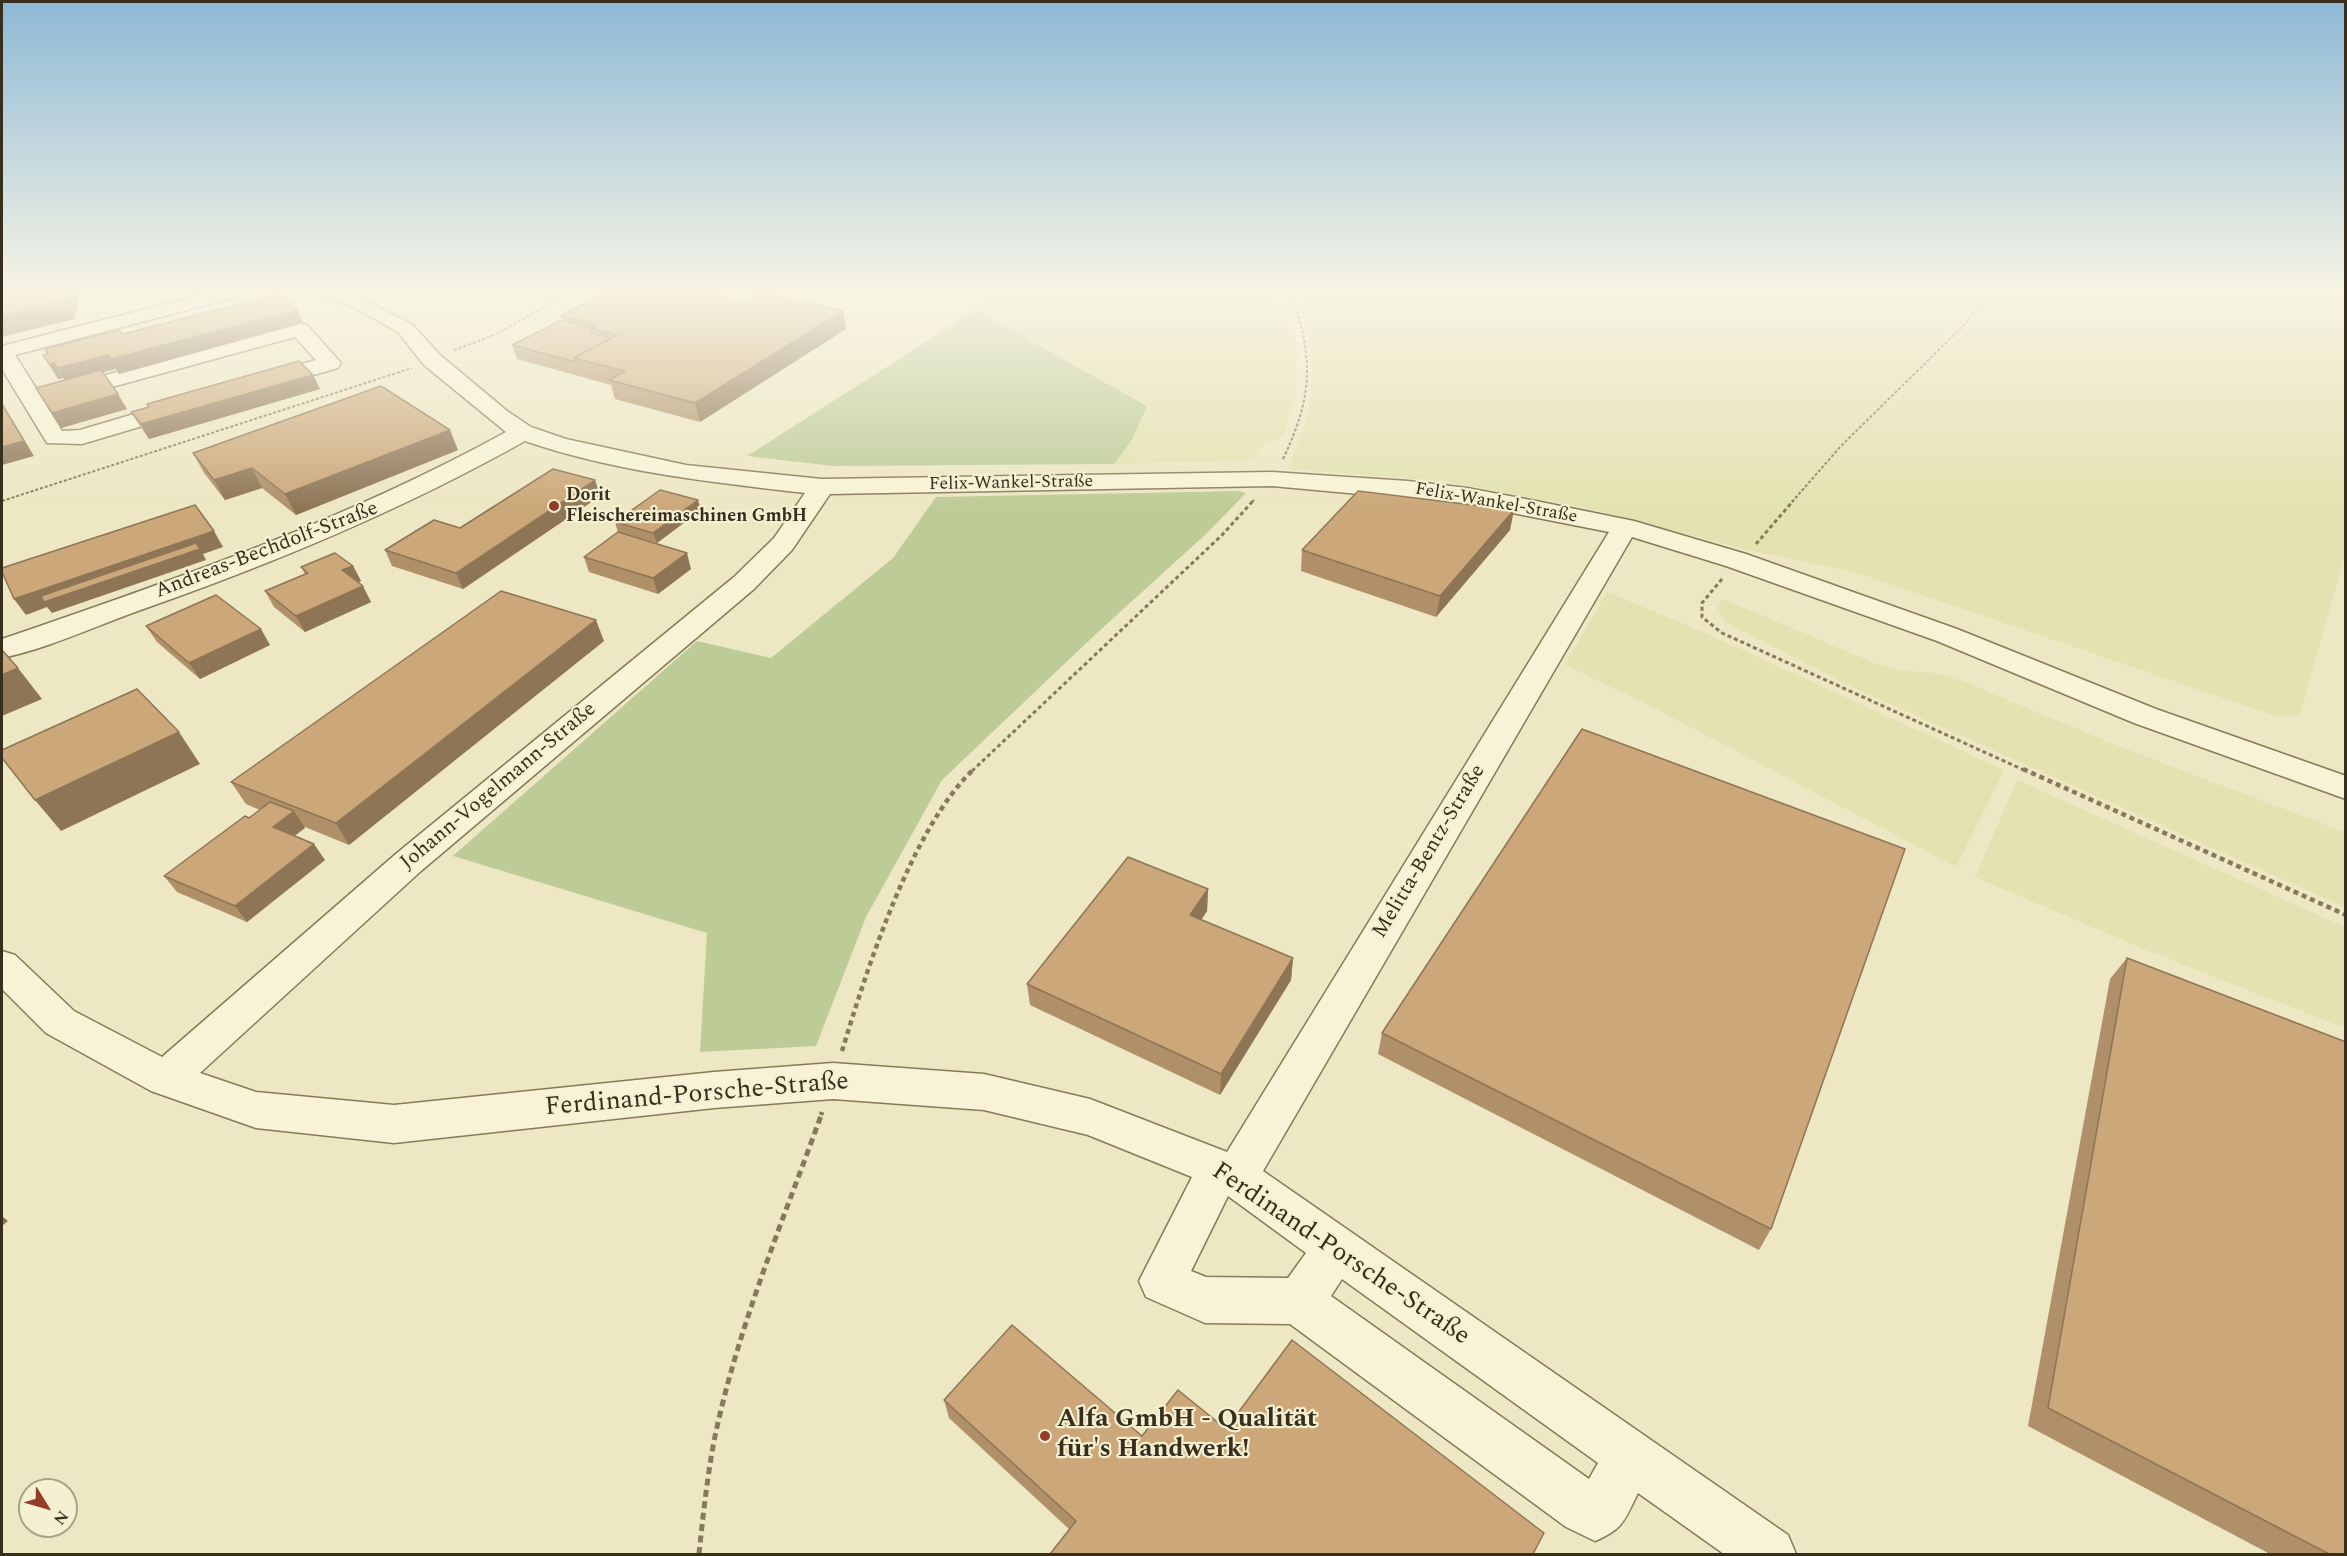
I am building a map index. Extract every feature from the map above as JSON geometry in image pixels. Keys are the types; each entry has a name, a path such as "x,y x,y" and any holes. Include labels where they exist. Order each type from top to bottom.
{"street":[{"path":"10,366 54,438 82,437 195,403"},
{"path":"32,402 166,366"},
{"path":"240,390 321,366"},
{"name":"Felix-Wankel-Straße","path":"439,366 499,416 523,432 560,445 686,472 822,488 1272,479 1408,489 1467,496 1625,527 1736,560 1947,635 2145,716 2346,788"},
{"name":"Andreas-Bechdolf-Straße","path":"2,649 268,556 387,505 467,465 523,432"},
{"name":"Johann-Vogelmann-Straße","path":"166,1079 409,862 744,583 783,544 822,488"},
{"name":"Melitta-Bentz-Straße","path":"1300,1301 1205,1300 1162,1281 1625,527"},
{"name":"Ferdinand-Porsche-Straße","path":"2,966 60,1022 166,1079 256,1110 394,1124 714,1090 833,1081 984,1092 1090,1117 1183,1152 1227,1173 1769,1554"},
{"path":"1336,1248 1300,1301 1595,1515 1602,1508 1630,1455"}],"path":[{"path":"2,501 278,414 416,366"},
{"path":"1291,444 1305,410 1310,380 1310,366"},
{"path":"1923,366 1840,447 1753,548 1736,560 1702,603 1702,617 1722,633 2346,915"},
{"path":"699,1554 700,1522 721,1408 746,1324 833,1081 858,999 935,817 957,785 1246,509"}],"green space":[{"path":"889,366 1075,366 1147,406 1132,440 1114,464 833,466 747,456"},
{"path":"1076,366 1298,366 1296,393 1284,435 1261,446 1254,460 1114,464 1132,440 1147,405"},
{"path":"1312,366 2345,366 2345,554 2300,714 2279,717 1858,573 1748,550 1582,507 1443,481 1288,469 1308,414"},
{"path":"1239,491 1246,493 1206,534 1098,632 942,780 866,917 816,1046 700,1052 707,933 453,856 697,641 771,658 893,558 936,497"},
{"path":"1607,592 1703,632 2004,770 1956,867 1641,701 1565,665"},
{"path":"1723,599 1874,663 1905,671 1935,673 1962,681 2123,748 2345,832 2345,907 1852,687 1727,623 1717,608"},
{"path":"2017,780 2345,927 2345,1028 2146,950 1975,877"}],"building":[{"path":"283,366 304,366 313,375 141,424 131,412 149,407 147,404"},
{"path":"604,366 755,366 695,403 609,380 625,371"},
{"path":"101,370 118,394 52,413 36,388"},
{"path":"381,386 450,430 285,494 252,468 214,480 193,453"},
{"path":"2,404 24,441 2,447"},
{"path":"553,469 595,480 456,573 385,550 434,520 460,528"},
{"path":"660,490 698,500 653,533 615,522"},
{"path":"1358,491 1514,510 1440,596 1302,550"},
{"path":"195,505 214,531 14,599 2,572 2,568"},
{"path":"618,532 687,553 653,578 584,557"},
{"path":"196,543 200,549 44,602 41,596"},
{"path":"335,553 353,566 342,570 363,586 296,616 265,591 308,573 301,567"},
{"path":"501,591 596,620 336,823 231,782"},
{"path":"216,595 261,629 189,663 146,626"},
{"path":"2,650 18,668 2,675"},
{"path":"137,689 179,732 35,800 2,758 2,750"},
{"path":"1582,729 1905,849 1771,1229 1382,1033"},
{"path":"270,802 294,811 273,827 314,844 235,906 164,876 245,816 249,818"},
{"path":"1128,857 1208,889 1190,915 1293,958 1221,1074 1027,984"},
{"path":"2127,958 2346,1042 2346,1554 2329,1554 2048,1408"},
{"path":"1012,1325 1142,1436 1178,1390 1226,1429 1292,1340 1544,1533 1533,1554 1050,1554 1076,1521 944,1400"}],"place":[{"name":"Dorit Fleischereimaschinen GmbH","path":"554,506"},
{"name":"Alfa GmbH - Qualität für's Handwerk!","path":"1045,1436"}]}
